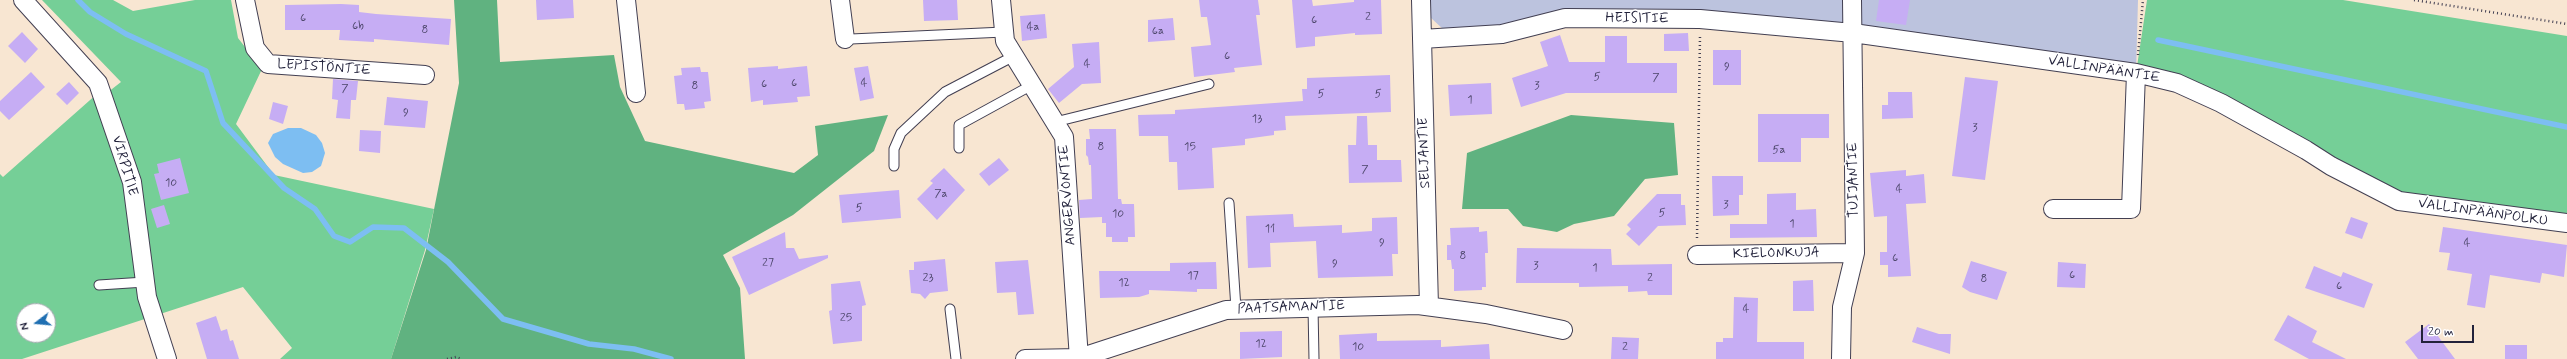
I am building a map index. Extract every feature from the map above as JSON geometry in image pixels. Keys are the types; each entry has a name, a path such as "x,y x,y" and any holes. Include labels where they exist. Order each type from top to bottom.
{"street":[{"name":"VIRPITIE","path":"23,0 98,83 132,182 147,297 167,359"},
{"name":"LEPISTÖNTIE","path":"245,0 255,48 268,64 425,75"},
{"path":"626,0 636,93"},
{"path":"840,0 848,39"},
{"name":"ANGERVONTIE","path":"1001,0 1004,41 1064,137 1079,358"},
{"name":"SELJANTIE","path":"1421,0 1429,306"},
{"name":"TUIJANTIE","path":"1841,359 1842,307 1855,253 1852,0"},
{"name":"HEISITIE","path":"1422,39 1502,34 1565,18 1700,19 1853,34"},
{"name":"VALLINPÄÄNTIE","path":"1853,34 2136,73 2177,83 2221,103 2306,150 2331,166 2400,200"},
{"path":"2053,209 2131,209 2136,73"},
{"name":"VALLINPÄÄNPOLKU","path":"2400,200 2567,223"},
{"name":"KIELONKUJA","path":"1697,255 1855,253"},
{"name":"PAATSAMANTIE","path":"1025,359 1079,358 1226,310 1236,309 1429,306 1486,314 1564,330"}],"lane":[{"path":"848,39 1004,32"},
{"path":"894,166 894,149 901,133 945,92 1014,56"},
{"path":"1055,122 1209,84"},
{"path":"959,148 959,124 1032,85"},
{"path":"1229,203 1236,309"},
{"path":"99,285 145,282"},
{"path":"1313,307 1314,359"},
{"path":"950,309 956,359"}],"path":[{"path":"2136,73 2142,0"},
{"path":"2414,0 2567,24"},
{"path":"1697,255 1700,19"},
{"path":"447,359 456,357 461,359"}],"shaded area":[{"path":"1430,0 2138,0 2136,73 1828,26 1498,26 1444,30 1430,17"}],"green space":[{"path":"42,0 113,0 133,11 195,0 231,0 238,38 262,69 236,124 274,175 434,209 425,250 391,359 280,359 292,348 243,287 22,359 0,359 0,174 3,177 98,93 103,96 121,82"},
{"path":"454,0 497,0 500,62 614,55 620,87 645,141 794,173 818,155 815,126 888,115 874,151 793,215 723,255 740,288 745,359 391,359 426,250 459,83"},
{"path":"2147,0 2343,0 2567,36 2567,223 2399,201 2306,150 2136,73"},
{"path":"1571,115 1674,123 1678,175 1645,179 1614,216 1574,224 1557,232 1523,226 1508,209 1462,209 1467,153"}],"water":[{"path":"288,128 301,128 316,135 322,143 325,153 321,166 312,172 303,173 283,164 275,157 268,143 273,134"}],"building":[{"path":"536,0 573,0 574,18 537,20"},
{"path":"923,0 957,0 958,20 924,21"},
{"path":"1199,0 1258,0 1260,15 1256,15 1262,65 1234,68 1235,72 1194,77 1191,47 1211,45 1207,17 1201,17"},
{"path":"1292,0 1312,0 1313,6 1354,2 1354,0 1381,0 1382,34 1355,35 1355,33 1315,37 1315,46 1296,48"},
{"path":"1879,0 1910,0 1906,25 1876,21"},
{"path":"285,5 359,5 359,12 451,19 449,45 374,39 374,42 339,40 340,30 285,30"},
{"path":"1045,14 1047,38 1022,41 1020,16"},
{"path":"1173,18 1175,40 1148,42 1148,20"},
{"path":"22,32 38,49 25,63 8,46"},
{"path":"1688,33 1689,51 1664,51 1664,34"},
{"path":"1560,35 1569,62 1605,62 1605,36 1627,36 1627,63 1677,63 1677,93 1566,93 1521,107 1512,78 1548,66 1540,42"},
{"path":"1099,42 1101,83 1082,84 1059,103 1048,89 1074,67 1072,44"},
{"path":"1713,50 1741,50 1741,85 1713,85"},
{"path":"778,66 778,69 807,66 810,96 797,97 798,102 763,105 763,100 751,102 748,68"},
{"path":"868,66 874,98 860,101 854,68"},
{"path":"700,67 701,72 708,72 711,101 704,102 705,108 685,110 684,104 677,104 674,76 682,75 681,68"},
{"path":"31,72 45,87 9,120 0,111 0,101"},
{"path":"1390,75 1391,112 1285,116 1286,130 1274,131 1274,135 1245,139 1245,145 1212,148 1214,188 1178,190 1177,162 1169,162 1168,136 1139,136 1138,115 1175,114 1175,110 1303,101 1302,89 1307,89 1307,78"},
{"path":"1965,77 1998,81 1985,180 1952,176"},
{"path":"333,79 358,81 356,100 351,100 350,119 336,118 338,100 332,99"},
{"path":"69,82 79,93 67,105 56,94"},
{"path":"1491,83 1492,114 1450,116 1448,85"},
{"path":"1888,92 1912,92 1913,118 1882,119 1882,105 1888,105"},
{"path":"387,97 428,101 425,128 384,125"},
{"path":"273,102 288,106 283,124 269,119"},
{"path":"1758,114 1829,114 1829,138 1801,138 1801,162 1758,162"},
{"path":"1357,116 1367,116 1368,145 1377,145 1377,160 1401,160 1402,182 1349,183 1348,145 1356,145"},
{"path":"1089,129 1116,129 1118,199 1121,199 1122,204 1134,204 1135,237 1128,237 1128,242 1112,242 1112,237 1106,237 1106,223 1102,223 1102,217 1080,218 1079,200 1092,199 1091,165 1089,165 1088,157 1086,155 1086,139 1090,139"},
{"path":"360,130 381,131 380,153 359,151"},
{"path":"180,158 189,193 161,200 154,174 159,173 157,164"},
{"path":"999,158 1009,170 989,186 979,174"},
{"path":"944,168 965,190 937,220 917,199 933,183 930,181"},
{"path":"1906,170 1906,176 1924,174 1926,203 1906,204 1911,276 1888,277 1888,265 1880,265 1880,252 1887,252 1887,216 1874,217 1870,173"},
{"path":"1712,176 1743,176 1743,195 1739,195 1739,215 1713,216"},
{"path":"899,190 901,218 842,223 839,195"},
{"path":"1796,193 1796,210 1816,209 1817,237 1730,238 1730,224 1767,224 1767,194"},
{"path":"1657,194 1681,194 1681,205 1685,205 1686,225 1658,226 1639,246 1626,234 1631,229 1627,225"},
{"path":"164,205 170,224 157,228 151,209"},
{"path":"1293,214 1294,227 1342,225 1342,233 1372,231 1372,218 1397,217 1398,254 1392,254 1393,276 1318,278 1316,241 1270,243 1271,267 1248,268 1246,216"},
{"path":"2351,217 2368,223 2362,239 2345,233"},
{"path":"1479,227 1479,232 1487,231 1488,253 1485,253 1486,287 1482,287 1482,290 1454,291 1454,269 1452,269 1451,260 1447,260 1447,245 1451,245 1450,228"},
{"path":"2443,227 2567,245 2564,277 2542,273 2540,283 2490,275 2485,308 2467,305 2472,274 2447,270 2450,253 2439,252"},
{"path":"785,232 786,248 794,248 799,259 828,255 828,258 749,295 732,257"},
{"path":"1517,248 1611,249 1612,265 1672,264 1672,295 1648,295 1647,291 1628,292 1628,286 1579,287 1579,283 1516,283"},
{"path":"945,259 948,291 930,293 925,299 920,294 911,293 909,270 914,270 914,262"},
{"path":"1028,260 1034,314 1018,315 1016,292 997,293 995,262"},
{"path":"1971,261 2007,272 1997,300 1970,292 1962,287"},
{"path":"1216,262 1217,289 1197,289 1197,292 1149,290 1149,294 1139,297 1100,298 1099,271 1170,271 1170,263"},
{"path":"2058,262 2086,264 2085,288 2057,287"},
{"path":"2314,266 2341,277 2343,272 2373,284 2364,308 2305,288"},
{"path":"1813,280 1814,311 1793,311 1793,281"},
{"path":"860,281 866,305 862,306 862,341 833,344 829,311 832,310 831,284"},
{"path":"1734,297 1758,298 1757,342 1804,342 1804,359 1716,359 1716,342 1723,342 1723,338 1733,338"},
{"path":"2288,315 2317,331 2312,342 2346,359 2309,359 2274,340"},
{"path":"216,316 221,331 227,329 230,341 233,340 239,359 207,359 196,323"},
{"path":"2429,324 2455,359 2418,359 2405,342"},
{"path":"1917,327 1939,334 1951,334 1950,354 1912,342"},
{"path":"1282,331 1282,357 1240,359 1240,332"},
{"path":"1377,333 1377,341 1441,340 1441,347 1489,344 1490,359 1340,359 1339,335"},
{"path":"1612,337 1639,338 1638,359 1611,359"},
{"path":"2505,345 2527,345 2527,359 2505,359"}],"waterway":[{"path":"78,0 90,12 126,34 206,71 223,123 284,188 315,209 334,236 350,242 373,227 404,228 448,262 503,319 589,344 634,349 671,359"},
{"path":"2158,40 2567,127"}]}
